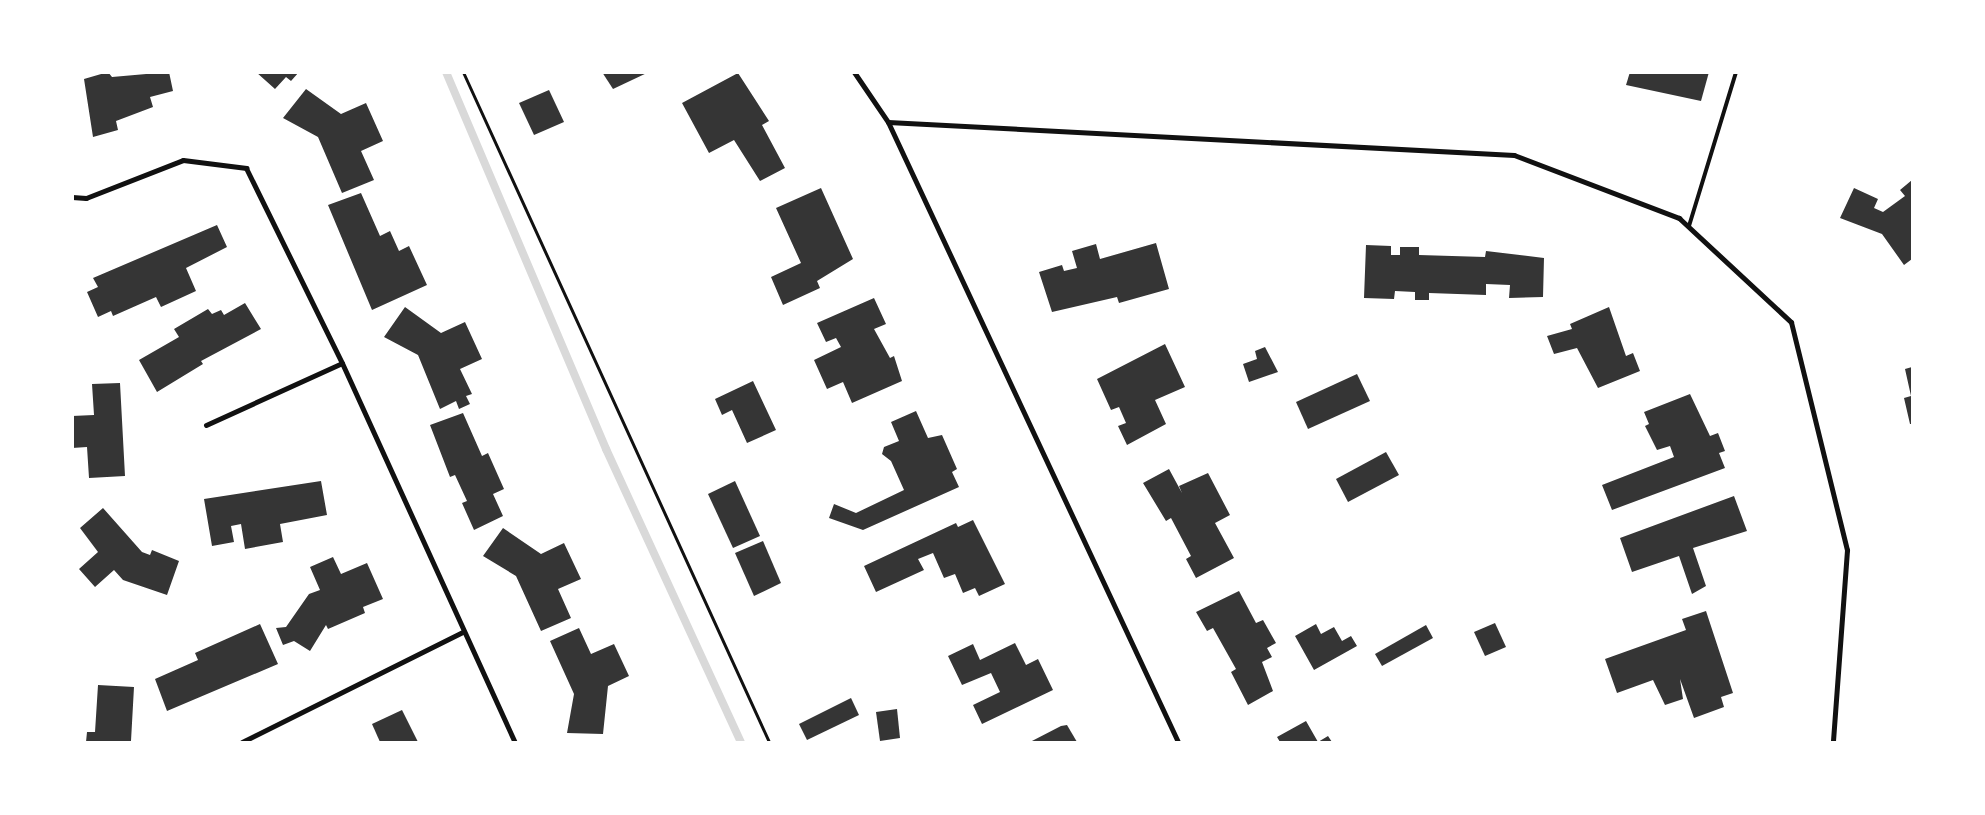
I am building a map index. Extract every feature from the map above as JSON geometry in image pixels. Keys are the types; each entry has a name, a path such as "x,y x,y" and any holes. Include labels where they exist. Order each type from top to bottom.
{"street":[{"path":"854,72 888,122 1178,742"},
{"path":"888,122 1514,155 1679,218 1792,322 1848,550 1833,742"},
{"path":"72,197 86,198 183,160 246,168 342,363 463,632 515,742"},
{"path":"206,425 342,363"},
{"path":"242,742 463,632"}],"lane":[{"path":"1689,226 1736,72"}],"path":[{"path":"463,72 769,742"}],"building":[{"path":"108,72 112,77 169,72 173,91 150,97 153,107 116,121 118,130 93,137 84,79"},
{"path":"256,72 299,72 291,81 286,77 275,89"},
{"path":"602,72 649,72 613,89"},
{"path":"1630,72 1709,72 1701,101 1626,85"},
{"path":"738,73 769,121 762,125 785,168 760,181 734,140 709,153 682,103"},
{"path":"306,89 341,114 366,103 383,141 361,151 374,180 342,193 318,137 283,118"},
{"path":"549,90 564,122 534,135 519,103"},
{"path":"1912,180 1912,259 1904,265 1882,234 1840,218 1854,188 1878,199 1874,208 1883,212 1905,196 1900,190"},
{"path":"821,188 853,259 817,281 820,288 783,305 771,277 801,263 776,208"},
{"path":"361,193 380,236 390,231 399,251 409,246 427,285 372,310 328,205"},
{"path":"217,225 227,247 186,268 196,291 161,307 156,297 113,316 111,311 98,317 87,292 98,287 93,278"},
{"path":"1156,243 1169,289 1119,303 1117,297 1052,312 1039,272 1062,265 1064,271 1077,268 1072,251 1096,244 1100,259"},
{"path":"1366,245 1391,246 1391,255 1400,255 1400,247 1419,247 1419,255 1485,257 1486,251 1544,258 1543,297 1509,298 1510,285 1486,284 1486,295 1429,293 1429,300 1415,300 1415,292 1395,291 1394,299 1364,298"},
{"path":"874,298 886,324 874,329 890,358 894,356 902,381 852,403 843,382 827,389 814,360 841,347 836,338 826,342 817,323"},
{"path":"245,303 261,329 201,361 203,364 157,392 139,360 179,337 174,329 208,309 212,314 221,310 224,315"},
{"path":"405,307 441,333 465,322 482,359 460,369 472,394 466,396 470,404 459,409 456,401 440,409 418,355 384,337"},
{"path":"1609,307 1626,356 1633,353 1640,371 1598,388 1577,348 1554,354 1547,336 1572,329 1570,324"},
{"path":"1165,344 1185,387 1155,400 1166,424 1127,445 1118,426 1126,423 1119,407 1111,410 1097,379"},
{"path":"1265,347 1278,372 1249,382 1243,364 1257,359 1255,351"},
{"path":"1912,367 1912,424 1910,424 1904,398 1911,396 1905,369"},
{"path":"1357,374 1370,401 1308,429 1296,402"},
{"path":"753,381 776,430 747,443 732,410 722,415 715,399"},
{"path":"120,383 125,476 89,478 87,447 72,448 72,416 94,415 92,384"},
{"path":"1690,394 1710,436 1718,433 1725,451 1719,453 1725,468 1612,510 1602,485 1674,457 1670,446 1657,450 1645,426 1649,424 1644,412"},
{"path":"916,411 928,438 942,435 957,469 952,472 959,487 863,530 829,518 834,504 856,513 904,490 891,461 882,454 884,447 899,441 891,422"},
{"path":"463,413 482,456 488,453 504,489 493,494 503,516 474,530 462,503 467,501 455,475 450,477 430,425"},
{"path":"1386,452 1399,475 1348,502 1336,479"},
{"path":"1169,469 1182,493 1179,486 1208,473 1230,515 1215,523 1234,558 1196,578 1186,559 1191,556 1171,518 1166,521 1143,483"},
{"path":"321,481 327,515 280,524 283,542 245,549 241,524 231,526 234,542 212,546 204,499"},
{"path":"735,481 760,536 733,548 708,494"},
{"path":"1734,496 1747,531 1693,548 1706,586 1692,594 1679,556 1632,572 1620,538"},
{"path":"103,508 142,552 150,555 152,550 179,561 167,595 123,580 114,570 95,587 79,569 98,552 80,528"},
{"path":"973,520 1005,584 979,596 975,588 963,593 955,574 944,578 933,553 918,559 924,570 876,592 864,566 956,523 958,527"},
{"path":"503,528 541,554 564,543 581,579 558,589 571,618 541,631 516,576 483,556"},
{"path":"763,541 781,583 754,596 735,553"},
{"path":"333,557 341,574 367,563 383,599 363,607 365,613 328,629 326,625 310,651 294,641 283,645 276,628 286,627 309,594 320,590 310,567"},
{"path":"1239,591 1256,623 1263,620 1276,643 1267,648 1272,657 1262,662 1273,691 1248,705 1231,672 1236,669 1213,628 1207,631 1196,612"},
{"path":"1706,611 1733,693 1721,697 1724,707 1694,718 1680,679 1683,699 1665,705 1653,680 1617,693 1605,659 1686,630 1682,619"},
{"path":"1495,623 1506,647 1485,656 1474,632"},
{"path":"260,624 278,664 167,711 155,679 198,660 195,653"},
{"path":"1316,624 1321,634 1334,627 1342,641 1351,636 1357,646 1314,670 1295,636"},
{"path":"1426,625 1433,638 1382,666 1375,654"},
{"path":"579,628 591,654 614,644 629,676 608,686 603,734 567,733 574,694 550,641"},
{"path":"1015,643 1026,665 1038,659 1053,690 982,724 973,705 1000,692 991,673 962,685 948,656 973,644 980,660"},
{"path":"98,685 134,687 131,741 86,742 87,732 95,732"},
{"path":"851,698 859,715 807,740 799,724"},
{"path":"897,709 900,738 880,741 876,712"},
{"path":"402,710 418,742 380,742 372,724"},
{"path":"1306,721 1318,742 1280,742 1277,737"},
{"path":"1067,725 1077,742 1030,742 1061,726"},
{"path":"1328,736 1332,742 1318,742"}],"waterway":[{"path":"446,72 606,449 741,742"}]}
